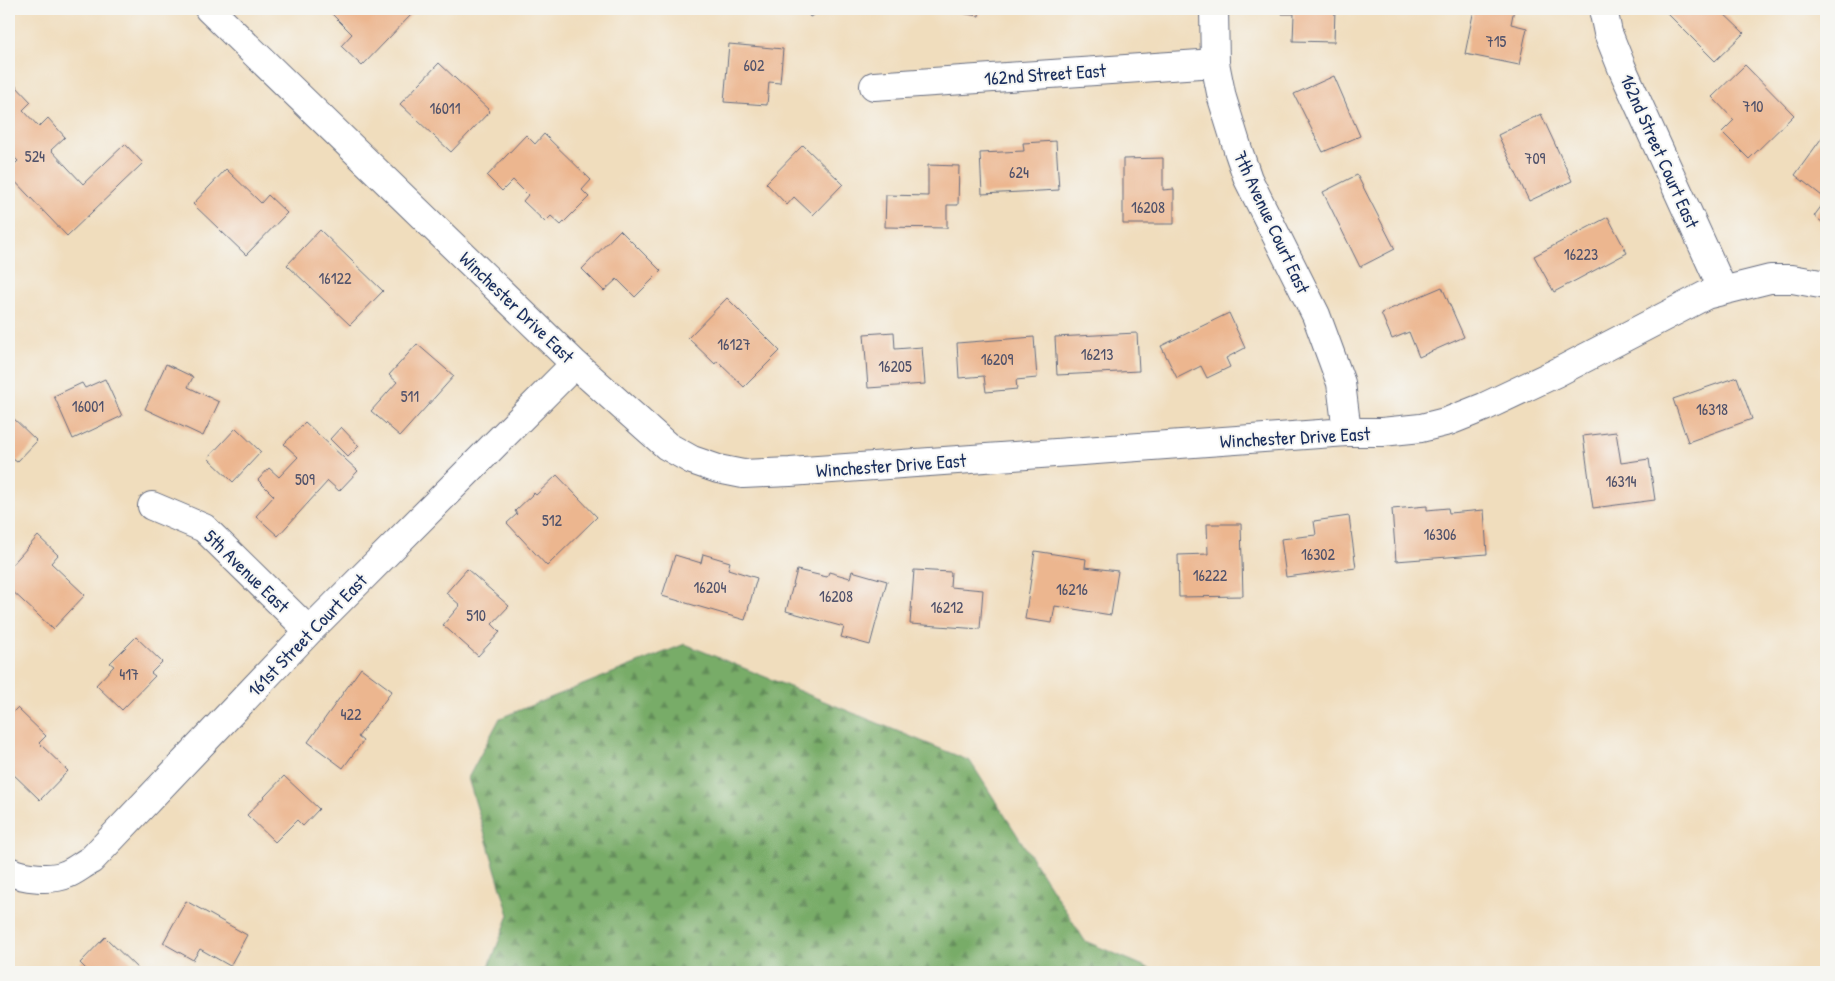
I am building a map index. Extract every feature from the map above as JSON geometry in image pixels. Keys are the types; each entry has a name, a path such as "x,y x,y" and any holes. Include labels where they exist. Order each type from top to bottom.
{"street":[{"name":"Winchester Drive East","path":"209,9 575,364 667,446 692,460 718,469 742,474 1421,428 1476,410 1556,373 1706,295 1723,290"},
{"name":"7th Avenue Court East","path":"1214,9 1215,63 1222,98 1248,178 1316,316 1341,383 1347,432"},
{"name":"162nd Street Court East","path":"1604,9 1608,33 1622,68 1723,290"},
{"name":"162nd Street East","path":"874,86 1215,63"},
{"path":"1723,290 1770,279 1792,278 1826,285"},
{"name":"161st Street Court East","path":"18,874 46,878 66,875 91,860 309,631 575,364"},
{"name":"5th Avenue East","path":"152,506 204,528 309,631"}],"green space":[{"path":"685,644 970,761 1085,941 1158,972 487,972 509,915 468,778 500,718"}],"building":[{"path":"327,9 405,9 411,15 362,66 341,46 352,34"},
{"path":"805,9 824,9 810,17"},
{"path":"950,9 980,9 979,16 949,11"},
{"path":"1282,9 1335,9 1334,42 1293,41 1294,14 1282,14"},
{"path":"1474,9 1514,9 1511,24 1527,28 1519,65 1465,54"},
{"path":"1667,9 1719,9 1744,33 1715,61 1665,11"},
{"path":"729,44 783,49 780,83 769,82 767,105 724,102"},
{"path":"439,63 490,111 451,152 400,104"},
{"path":"1745,65 1794,115 1749,159 1722,132 1734,120 1712,97"},
{"path":"1334,76 1360,136 1323,152 1294,94"},
{"path":"14,84 31,102 23,110 39,127 48,118 65,137 51,150 83,184 125,144 143,163 67,236 9,175 9,170 18,161 9,152 9,90"},
{"path":"1541,114 1572,181 1529,201 1498,135"},
{"path":"1826,132 1826,199 1795,175"},
{"path":"544,134 591,180 582,190 589,197 561,225 551,216 545,222 523,201 528,195 513,180 502,191 487,176 526,135 535,144"},
{"path":"1056,141 1059,190 982,194 980,153 1024,151 1023,143"},
{"path":"803,145 843,184 813,215 794,197 787,205 766,183"},
{"path":"1163,158 1163,190 1174,189 1174,224 1123,224 1123,159"},
{"path":"928,165 959,166 958,205 947,205 947,228 885,227 886,195 928,196"},
{"path":"226,169 261,203 268,195 287,213 246,255 193,204"},
{"path":"1357,175 1395,249 1360,267 1323,192"},
{"path":"1826,200 1826,225 1814,216"},
{"path":"1608,217 1627,253 1554,292 1534,256"},
{"path":"320,230 383,291 350,325 287,265"},
{"path":"620,230 661,271 635,297 617,279 604,291 582,269"},
{"path":"1442,287 1464,337 1419,357 1409,332 1392,339 1381,313"},
{"path":"727,298 780,351 744,387 717,361 715,364 688,338"},
{"path":"1229,313 1245,348 1226,358 1230,367 1207,378 1201,366 1177,378 1161,346"},
{"path":"894,332 895,349 922,347 925,384 868,388 864,334"},
{"path":"1137,333 1139,371 1057,375 1055,337"},
{"path":"1034,337 1037,378 1016,380 1017,389 986,392 984,376 959,378 957,343"},
{"path":"417,344 454,376 400,436 371,411 397,382 389,375"},
{"path":"166,364 193,377 188,387 219,402 203,436 145,409"},
{"path":"1737,377 1752,419 1688,442 1673,399"},
{"path":"105,379 122,416 73,439 54,396 82,383 85,388"},
{"path":"9,414 37,441 17,462 9,458"},
{"path":"305,422 358,471 339,491 328,481 278,536 256,516 274,496 258,480 269,468 279,477 298,457 284,444"},
{"path":"341,427 359,446 348,457 330,439"},
{"path":"236,428 261,452 233,482 208,458"},
{"path":"1616,432 1621,463 1649,459 1655,500 1593,508 1583,436"},
{"path":"557,475 597,517 547,566 507,523 517,514 515,511 534,493 536,495"},
{"path":"1427,506 1427,510 1448,508 1449,513 1484,510 1487,554 1396,561 1392,509"},
{"path":"1349,516 1356,568 1286,577 1281,539 1316,535 1314,521"},
{"path":"1207,524 1241,524 1243,596 1179,597 1178,555 1208,554"},
{"path":"38,536 58,555 51,563 85,595 53,629 9,588 9,568"},
{"path":"1035,551 1086,559 1085,567 1118,571 1111,615 1055,606 1052,623 1025,619"},
{"path":"703,554 730,562 728,569 757,578 745,620 662,596 675,555 701,563"},
{"path":"467,569 509,606 492,624 500,632 478,656 443,625 460,605 446,593"},
{"path":"797,570 827,577 829,572 850,578 852,571 887,581 870,645 841,637 844,627 786,611"},
{"path":"914,570 951,572 950,587 983,590 980,629 910,624"},
{"path":"136,637 162,662 151,673 155,676 122,710 96,685 114,666 110,663"},
{"path":"361,668 392,691 358,737 363,741 343,768 308,742"},
{"path":"17,708 46,736 39,743 68,771 40,800 9,770 9,716"},
{"path":"284,776 319,809 303,826 297,820 275,842 247,815"},
{"path":"186,901 247,935 230,966 200,949 193,960 163,943"},
{"path":"105,937 141,972 89,972 80,963"}]}
